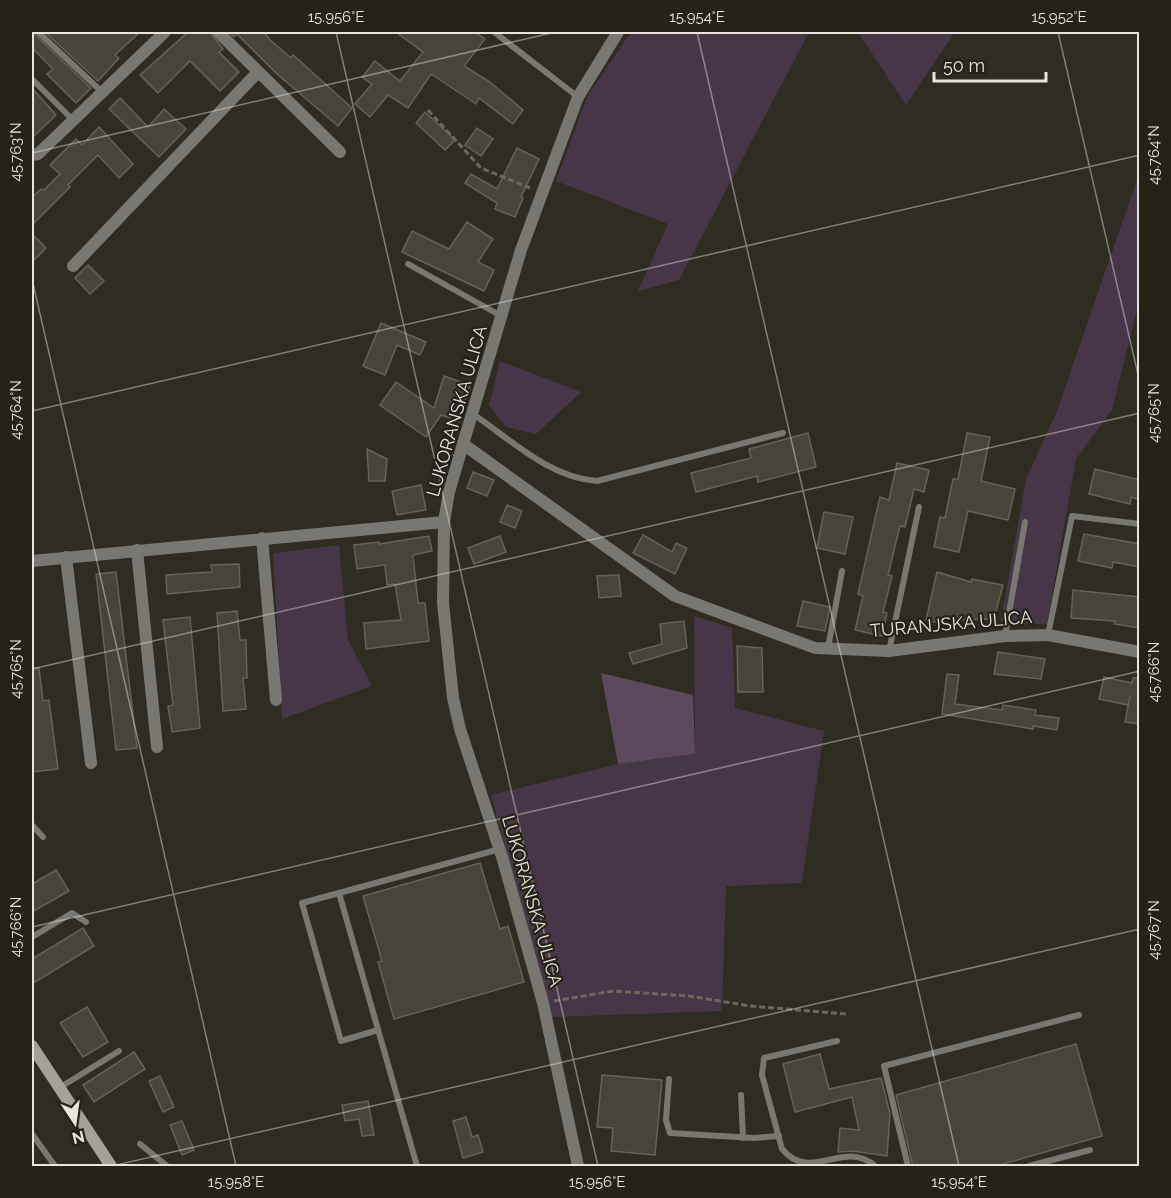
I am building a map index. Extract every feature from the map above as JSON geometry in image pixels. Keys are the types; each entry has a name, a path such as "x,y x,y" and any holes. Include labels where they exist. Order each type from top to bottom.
{"street":[{"path":"218,32 340,152"},
{"name":"LUKORANSKA ULICA","path":"579,1167 543,1003 500,849 460,729 453,698 443,603 444,522 449,492 503,317 521,250 578,97 618,32"},
{"path":"32,155 38,154 160,33"},
{"path":"73,266 258,72"},
{"name":"TURANJSKA ULICA","path":"463,444 675,596 815,648 889,651 1005,636 1048,635 1140,652"},
{"path":"32,561 444,522"},
{"path":"262,538 276,700"},
{"path":"137,550 157,747"},
{"path":"66,557 91,763"},
{"path":"32,1046 111,1167"}],"lane":[{"path":"38,32 102,92"},
{"path":"494,32 578,97"},
{"path":"32,79 73,120"},
{"path":"408,264 503,317"},
{"path":"473,414 554,470 576,480 597,481 783,433"},
{"path":"889,651 919,507"},
{"path":"1048,635 1072,516 1140,524"},
{"path":"1005,636 1025,522"},
{"path":"828,648 842,571"},
{"path":"32,825 43,837"},
{"path":"378,1030 341,1041 302,903 500,849"},
{"path":"339,893 417,1167"},
{"path":"32,937 72,913 86,922"},
{"path":"908,1167 884,1066 1079,1015"},
{"path":"837,1041 764,1058 762,1075 782,1149 790,1158 801,1164 812,1164 839,1156 868,1161 875,1167"},
{"path":"59,1088 119,1051"},
{"path":"669,1079 666,1120 670,1133 743,1138 779,1136"},
{"path":"741,1095 743,1138"},
{"path":"32,1134 54,1167"},
{"path":"140,1144 167,1167"},
{"path":"1029,1167 1090,1150"}],"path":[{"path":"428,110 481,168 542,194"},
{"path":"543,1003 614,991 689,996 750,1006 847,1014"}],"shaded area":[{"path":"631,32 809,32 679,280 638,291 668,224 556,181 587,97"},
{"path":"858,32 955,32 906,105"},
{"path":"1139,174 1139,302 1112,410 1076,459 1047,624 1000,625 1026,479 1057,411"},
{"path":"500,361 581,392 536,434 506,427 489,405"},
{"path":"339,545 348,640 372,686 282,719 273,553"},
{"path":"694,616 732,628 735,708 824,731 802,883 726,886 722,1011 552,1017 491,795 618,764 695,754"},
{"path":"601,673 693,695 695,754 618,764"}],"building":[{"path":"32,32 91,88 76,103 47,74 53,69 32,48"},
{"path":"45,32 140,32 115,55 119,58 98,81"},
{"path":"188,32 210,32 223,49 219,52 239,72 220,91 190,61 158,93 140,75"},
{"path":"229,32 264,32 270,40 291,58 293,55 352,108 338,126 277,74 237,34 234,37"},
{"path":"396,32 475,32 485,39 464,66 490,82 523,110 513,124 479,98 476,104 431,74 408,108 388,95 370,117 355,104 372,84 362,77 375,61 400,81 423,52"},
{"path":"32,88 56,115 32,138"},
{"path":"120,98 148,127 164,109 186,129 159,157 109,109"},
{"path":"425,112 455,140 445,150 416,123"},
{"path":"99,127 133,164 119,178 98,155 32,225 32,197 41,189 44,190 60,174 50,165 76,139 82,145"},
{"path":"477,128 493,139 481,156 465,145"},
{"path":"517,148 539,159 521,197 523,198 515,217 495,209 497,203 465,183 471,174 497,189"},
{"path":"467,222 493,239 478,262 494,270 484,291 402,252 412,231 449,249"},
{"path":"32,234 46,248 32,262"},
{"path":"88,265 104,281 90,294 75,278"},
{"path":"381,323 426,342 420,355 397,345 385,375 363,366"},
{"path":"444,376 470,385 459,421 441,415 426,437 380,405 396,382 434,408"},
{"path":"808,433 816,467 758,482 757,476 696,492 691,473 751,458 749,449"},
{"path":"967,433 990,437 981,481 1015,489 1008,520 968,511 959,552 934,547 940,517 945,518 953,479 958,479"},
{"path":"367,449 387,459 385,481 369,481"},
{"path":"897,463 929,470 924,492 914,489 905,527 900,526 888,575 892,576 883,612 887,613 882,636 855,630 863,596 858,594 880,497 889,500"},
{"path":"1095,469 1140,480 1140,500 1131,497 1130,504 1089,494"},
{"path":"473,472 494,480 487,496 467,488"},
{"path":"421,485 426,510 397,515 392,491"},
{"path":"507,505 522,511 515,528 500,522"},
{"path":"824,512 853,517 845,554 817,548"},
{"path":"1084,534 1140,544 1140,567 1113,562 1112,568 1078,561"},
{"path":"643,535 672,552 676,543 687,548 675,574 633,553"},
{"path":"429,536 432,551 413,555 418,603 425,603 429,641 366,649 364,623 401,620 395,584 387,585 385,565 357,569 354,545 379,542 379,544"},
{"path":"500,536 506,552 474,564 468,548"},
{"path":"239,564 240,587 167,594 166,575 212,572 211,565"},
{"path":"116,572 137,748 116,750 96,574"},
{"path":"937,572 971,582 972,579 1003,585 994,619 955,620 953,626 926,620"},
{"path":"619,575 621,596 599,598 597,576"},
{"path":"1073,590 1140,597 1140,628 1114,624 1115,621 1071,618"},
{"path":"803,601 830,607 825,631 797,626"},
{"path":"237,611 240,640 246,640 247,678 243,678 246,709 223,711 217,613"},
{"path":"190,617 200,728 172,732 168,706 173,705 163,620"},
{"path":"684,621 687,648 633,664 629,653 662,644 660,624"},
{"path":"737,646 762,648 763,692 738,692"},
{"path":"998,652 1045,659 1041,679 994,674"},
{"path":"32,668 39,668 43,701 49,700 58,769 32,772"},
{"path":"947,674 959,675 955,704 1002,710 1003,705 1036,710 1035,715 1059,718 1057,730 1033,726 1033,729 942,714"},
{"path":"1104,677 1132,683 1133,678 1140,678 1140,724 1125,722 1130,696 1128,705 1099,699"},
{"path":"480,863 500,929 508,926 524,982 394,1019 378,962 382,961 363,896"},
{"path":"56,870 69,891 32,912 32,884"},
{"path":"83,928 94,946 32,984 32,959"},
{"path":"87,1007 108,1042 83,1057 60,1023"},
{"path":"1076,1044 1102,1136 992,1167 913,1167 896,1095"},
{"path":"134,1052 145,1069 94,1102 83,1085"},
{"path":"820,1054 829,1089 881,1078 890,1114 887,1156 852,1151 838,1152 840,1128 859,1130 852,1097 795,1112 783,1064"},
{"path":"602,1075 662,1080 655,1155 611,1151 613,1128 597,1127"},
{"path":"160,1076 174,1107 163,1112 149,1081"},
{"path":"368,1101 374,1135 362,1136 359,1119 345,1121 342,1105"},
{"path":"466,1117 472,1137 478,1135 483,1152 463,1158 453,1121"},
{"path":"182,1121 194,1150 182,1155 170,1125"}]}
